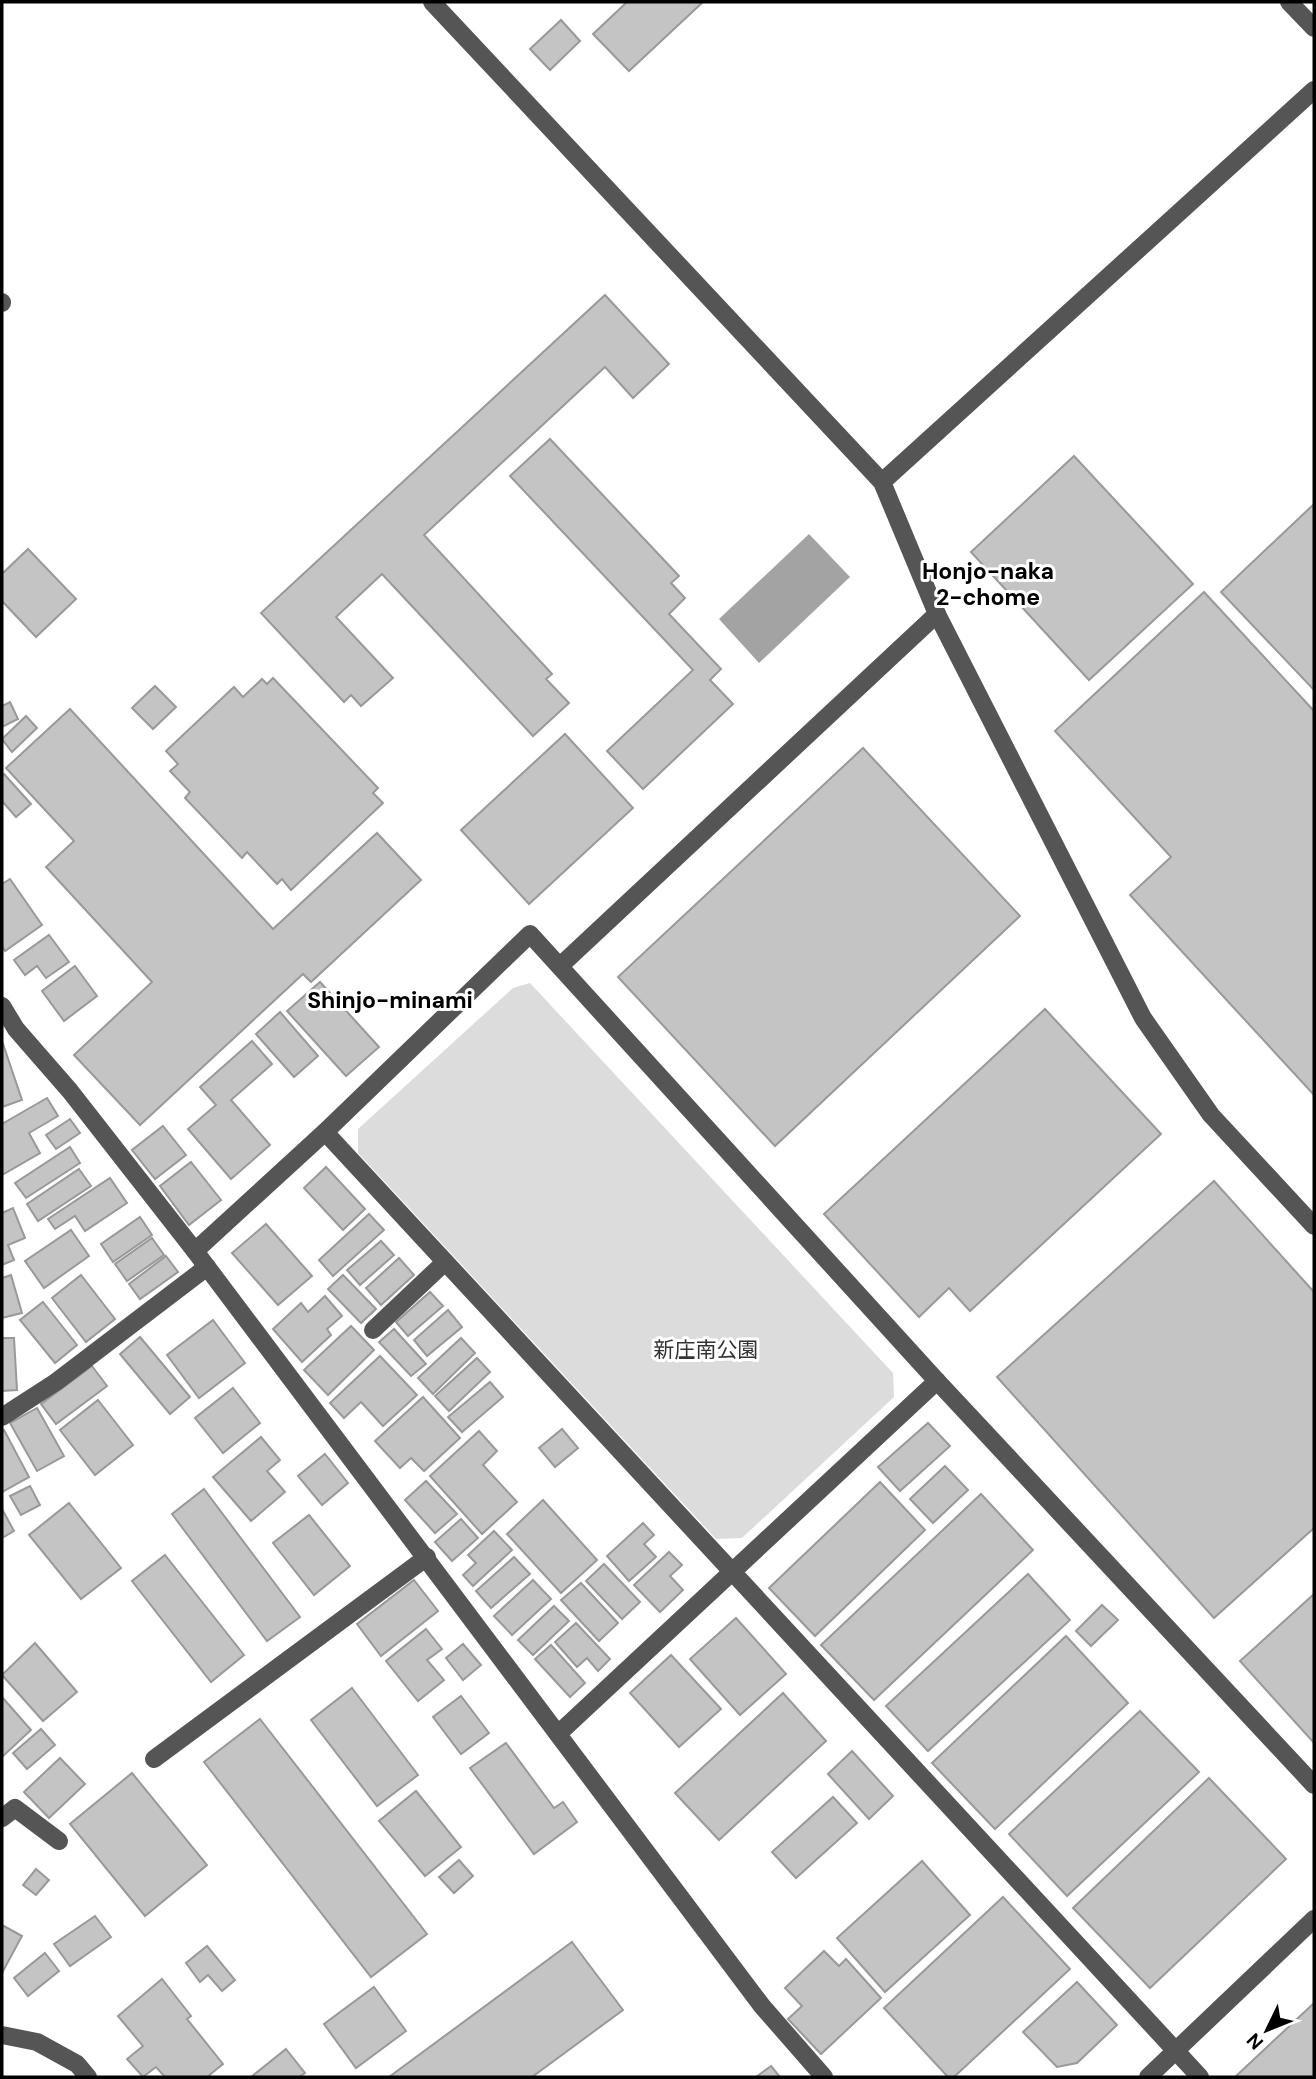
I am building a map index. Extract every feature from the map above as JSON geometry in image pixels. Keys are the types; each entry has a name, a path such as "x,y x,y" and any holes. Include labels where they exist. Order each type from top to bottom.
{"street":[{"path":"432,2 882,482 937,614 1143,1018 1211,1115 1314,1226"},
{"path":"1289,2 1314,28"},
{"path":"882,482 1314,90"},
{"path":"560,966 937,614"},
{"path":"195,1251 325,1132 530,934 937,1381 1314,1785"},
{"path":"2,1006 16,1029 70,1091 195,1251 762,2006 824,2077"},
{"path":"325,1132 1200,2077"},
{"path":"373,1330 445,1262"},
{"path":"2,1417 56,1382 207,1267"},
{"path":"558,1734 937,1381"},
{"path":"154,1759 427,1558"},
{"path":"2,1818 15,1808 59,1841"},
{"path":"1148,2077 1314,1919"},
{"path":"2,2035 37,2042 77,2064 88,2077"}],"green space":[{"name":"新庄南公園","path":"530,983 893,1373 894,1397 742,1538 716,1539 358,1153 358,1129 513,988"}],"shaded area":[{"path":"809,534 850,577 759,663 719,619"}],"building":[{"path":"627,2 703,2 629,71 593,34"},
{"path":"561,20 580,41 550,70 530,49"},
{"path":"605,295 669,364 633,398 605,367 424,535 552,674 546,679 569,703 533,736 382,574 336,617 393,678 361,706 351,695 344,702 261,613"},
{"path":"550,439 679,576 671,583 685,598 669,614 721,669 710,680 733,704 643,789 607,751 693,670 510,476"},
{"path":"1074,456 1193,584 1089,680 971,552"},
{"path":"1314,504 1314,690 1221,592"},
{"path":"28,549 76,599 36,637 2,601 2,574"},
{"path":"1204,592 1314,711 1314,1095 1130,895 1171,857 1055,731"},
{"path":"273,678 378,788 373,793 383,803 291,890 282,879 277,884 247,852 242,858 185,798 190,792 170,771 178,764 166,751 234,687 243,697 262,679 267,684"},
{"path":"155,686 176,707 153,729 132,708"},
{"path":"10,702 18,719 2,727 2,706"},
{"path":"70,709 273,929 377,833 421,880 311,982 303,974 140,1125 74,1055 152,982 46,867 74,841 6,768"},
{"path":"26,716 37,728 12,752 2,739"},
{"path":"565,734 633,808 529,904 461,830"},
{"path":"863,748 1020,916 775,1146 618,977"},
{"path":"4,774 31,804 16,817 2,801"},
{"path":"10,879 42,925 5,951 2,946 2,884"},
{"path":"49,935 69,962 46,978 37,966 25,975 14,960"},
{"path":"75,966 97,996 64,1021 42,991"},
{"path":"320,982 379,1047 346,1076 287,1011"},
{"path":"1045,1009 1161,1134 970,1311 949,1288 919,1317 824,1214"},
{"path":"280,1012 318,1056 294,1077 256,1034"},
{"path":"2,1041 22,1100 2,1107"},
{"path":"252,1041 272,1064 231,1100 270,1145 231,1179 188,1129 216,1105 200,1087"},
{"path":"47,1098 58,1116 29,1133 40,1153 2,1175 2,1124"},
{"path":"70,1119 80,1133 56,1149 46,1135"},
{"path":"163,1126 186,1155 155,1179 132,1150"},
{"path":"70,1147 80,1163 26,1198 15,1183"},
{"path":"191,1162 221,1200 189,1225 160,1186"},
{"path":"326,1167 365,1209 343,1230 304,1188"},
{"path":"79,1169 91,1186 38,1221 27,1204"},
{"path":"110,1178 127,1203 85,1231 75,1216 55,1229 48,1219"},
{"path":"1214,1181 1314,1292 1314,1528 1214,1618 997,1377"},
{"path":"13,1208 25,1238 8,1245 14,1260 2,1265 2,1213"},
{"path":"369,1214 384,1230 333,1276 319,1260"},
{"path":"140,1217 152,1235 113,1262 101,1244"},
{"path":"266,1224 312,1276 278,1305 232,1253"},
{"path":"71,1230 89,1256 44,1288 25,1261"},
{"path":"152,1238 164,1255 127,1281 115,1264"},
{"path":"381,1241 394,1255 360,1285 347,1270"},
{"path":"166,1256 178,1272 140,1299 129,1284"},
{"path":"399,1258 414,1275 381,1305 366,1288"},
{"path":"11,1275 22,1313 2,1318 2,1278"},
{"path":"81,1275 115,1319 86,1342 52,1298"},
{"path":"343,1275 376,1309 361,1323 328,1289"},
{"path":"430,1292 443,1306 408,1336 396,1322"},
{"path":"325,1296 342,1316 327,1329 331,1335 302,1362 273,1329 301,1303 308,1312"},
{"path":"43,1302 77,1345 55,1363 20,1320"},
{"path":"448,1310 462,1327 427,1356 414,1340"},
{"path":"213,1320 245,1363 199,1398 167,1355"},
{"path":"351,1326 374,1350 328,1395 304,1370"},
{"path":"394,1329 426,1364 411,1376 379,1342"},
{"path":"140,1337 190,1397 170,1414 120,1354"},
{"path":"2,1338 14,1338 17,1390 2,1391"},
{"path":"461,1338 475,1353 433,1394 418,1378"},
{"path":"380,1356 417,1395 383,1426 361,1402 344,1418 330,1403"},
{"path":"477,1358 490,1372 449,1411 435,1396"},
{"path":"92,1366 107,1386 56,1424 41,1404"},
{"path":"490,1382 503,1397 462,1432 448,1417"},
{"path":"233,1388 260,1423 223,1453 195,1418"},
{"path":"423,1397 460,1438 424,1471 411,1458 400,1468 375,1441"},
{"path":"98,1400 133,1445 95,1475 60,1430"},
{"path":"37,1408 64,1456 37,1471 10,1423"},
{"path":"928,1423 950,1446 900,1491 878,1467"},
{"path":"562,1429 578,1448 555,1467 539,1448"},
{"path":"4,1430 29,1477 2,1492 2,1431"},
{"path":"479,1431 497,1451 483,1465 517,1502 482,1534 430,1476"},
{"path":"261,1437 280,1460 267,1471 285,1492 251,1521 213,1477"},
{"path":"325,1454 348,1483 322,1505 298,1476"},
{"path":"945,1466 968,1490 933,1523 910,1499"},
{"path":"426,1481 457,1514 435,1533 405,1500"},
{"path":"880,1482 925,1530 815,1636 769,1588"},
{"path":"30,1486 40,1505 21,1515 10,1496"},
{"path":"204,1489 300,1617 267,1641 172,1514"},
{"path":"981,1494 1033,1550 874,1700 821,1645"},
{"path":"543,1500 597,1560 561,1593 507,1534"},
{"path":"69,1503 121,1568 81,1599 29,1535"},
{"path":"2,1509 14,1531 2,1538"},
{"path":"309,1515 350,1566 314,1595 273,1543"},
{"path":"461,1519 478,1538 452,1561 435,1542"},
{"path":"643,1523 654,1535 644,1544 656,1557 629,1581 607,1556"},
{"path":"494,1531 512,1550 473,1586 463,1575 476,1563 468,1555"},
{"path":"669,1552 682,1565 670,1576 683,1590 660,1612 634,1585"},
{"path":"165,1555 244,1655 211,1682 132,1581"},
{"path":"514,1557 530,1574 491,1608 476,1591"},
{"path":"604,1564 640,1602 622,1619 586,1581"},
{"path":"1028,1574 1070,1620 928,1751 886,1706"},
{"path":"414,1580 438,1611 381,1656 357,1624"},
{"path":"533,1580 551,1599 512,1635 494,1616"},
{"path":"581,1583 618,1623 599,1641 561,1600"},
{"path":"1314,1594 1314,1743 1240,1661"},
{"path":"1102,1605 1118,1620 1091,1646 1076,1631"},
{"path":"554,1606 569,1621 533,1655 518,1640"},
{"path":"736,1618 786,1674 740,1715 690,1659"},
{"path":"576,1623 610,1659 598,1671 587,1658 577,1667 555,1642"},
{"path":"426,1629 442,1649 427,1660 444,1680 418,1701 386,1661"},
{"path":"1066,1636 1128,1703 995,1829 932,1763"},
{"path":"35,1643 77,1692 43,1721 2,1675"},
{"path":"463,1644 481,1665 463,1680 446,1658"},
{"path":"551,1645 585,1683 570,1697 535,1659"},
{"path":"671,1655 721,1709 679,1747 630,1693"},
{"path":"352,1688 418,1775 377,1806 311,1720"},
{"path":"783,1693 826,1741 719,1840 675,1793"},
{"path":"461,1696 489,1733 461,1754 433,1717"},
{"path":"2,1697 31,1730 2,1757"},
{"path":"1140,1711 1199,1772 1067,1896 1009,1834"},
{"path":"260,1719 427,1934 371,1977 204,1762"},
{"path":"41,1729 55,1745 27,1769 13,1753"},
{"path":"506,1743 554,1808 563,1802 577,1822 534,1854 470,1768"},
{"path":"852,1751 893,1796 869,1819 828,1774"},
{"path":"60,1758 85,1784 49,1818 24,1792"},
{"path":"132,1773 207,1865 145,1916 70,1824"},
{"path":"1209,1778 1286,1859 1150,1988 1073,1908"},
{"path":"416,1791 461,1847 425,1876 379,1821"},
{"path":"833,1797 857,1823 796,1878 772,1852"},
{"path":"459,1860 473,1876 454,1893 439,1877"},
{"path":"922,1861 970,1915 885,1992 837,1938"},
{"path":"36,1869 49,1880 36,1895 23,1885"},
{"path":"1003,1897 1070,1969 954,2077 948,2077 884,2008"},
{"path":"95,1916 111,1937 70,1966 54,1944"},
{"path":"2,1925 22,1936 2,1973"},
{"path":"572,1942 623,2010 532,2077 389,2077"},
{"path":"207,1946 235,1980 222,1991 208,1975 200,1982 186,1963"},
{"path":"824,1951 839,1966 846,1959 881,1998 821,2054 788,2019 802,2006 785,1988"},
{"path":"45,1953 59,1971 28,1996 14,1978"},
{"path":"162,1979 191,2016 187,2019 223,2064 207,2077 165,2077 156,2067 143,2077 127,2059 143,2046 118,2016"},
{"path":"1077,1982 1117,2025 1077,2063 1057,2067 1023,2032"},
{"path":"374,1987 406,2031 356,2068 324,2024"},
{"path":"1314,2003 1314,2077 1235,2077"},
{"path":"286,2049 305,2073 299,2077 251,2077"},
{"path":"771,2066 780,2077 756,2077"}],"district":[{"name":"Honjo-naka 2-chome","path":"988,584"},
{"name":"Shinjo-minami","path":"390,1000"}]}
